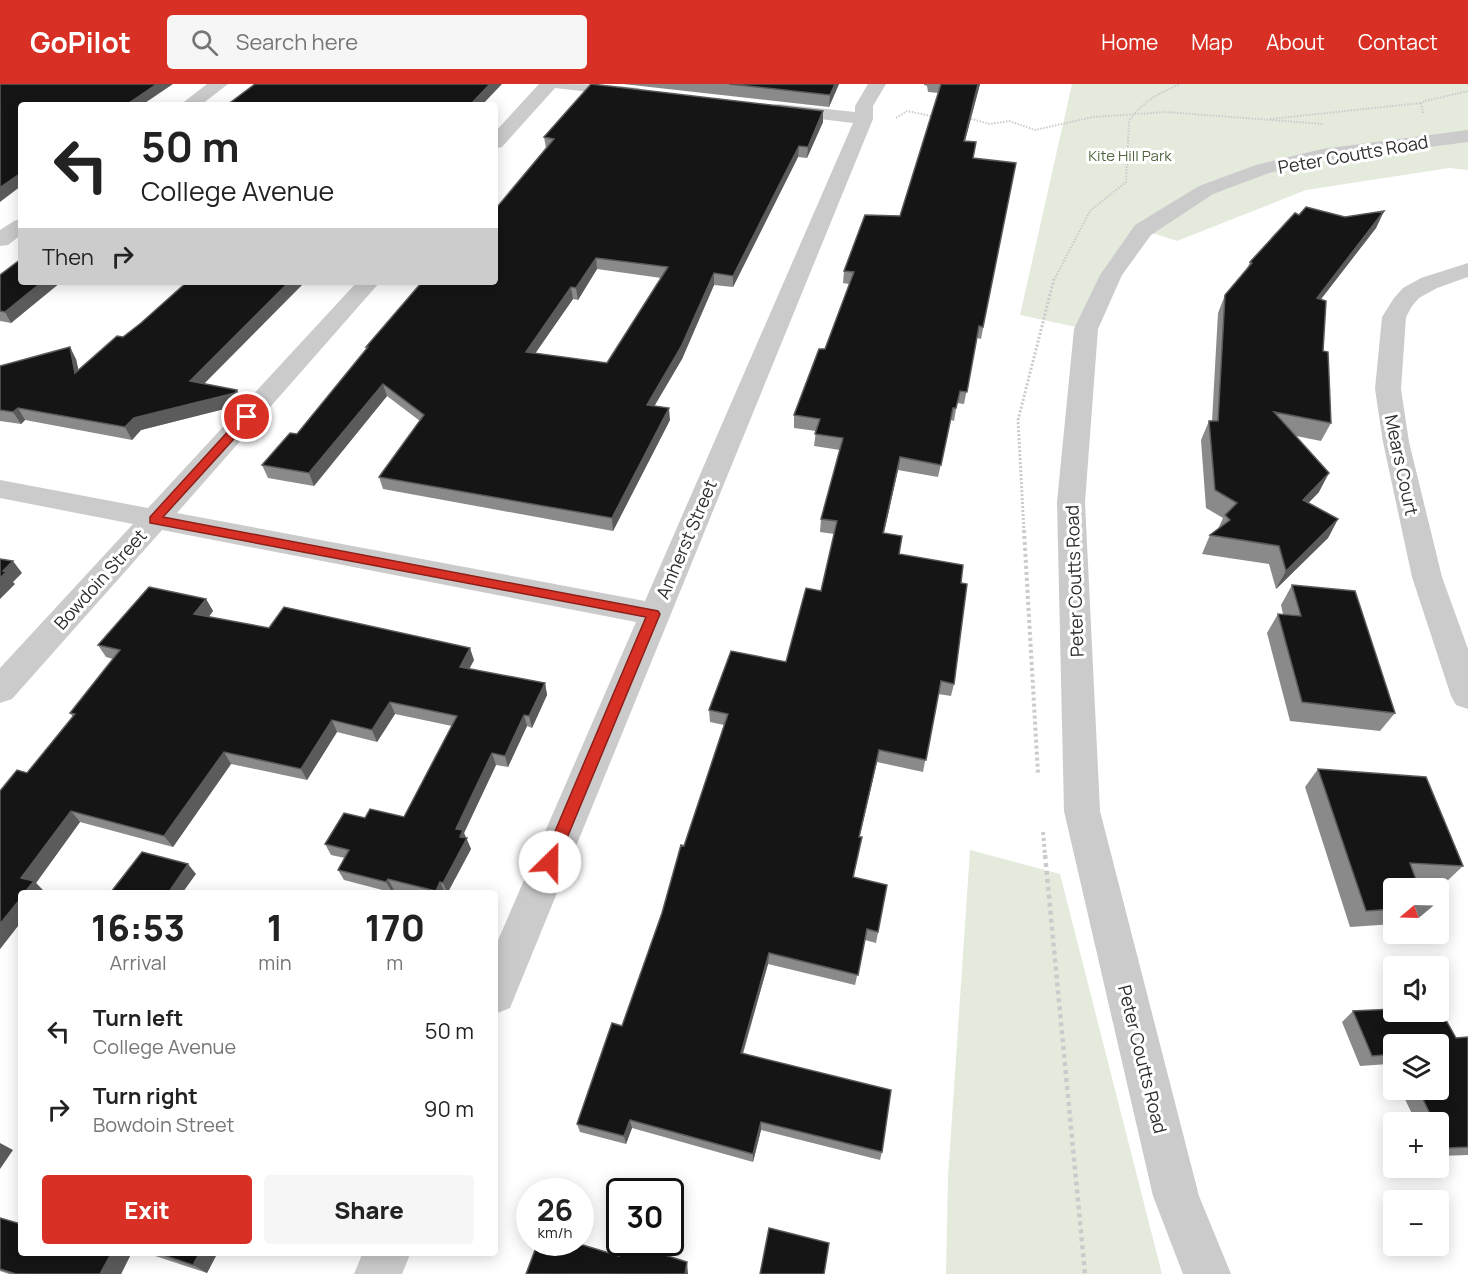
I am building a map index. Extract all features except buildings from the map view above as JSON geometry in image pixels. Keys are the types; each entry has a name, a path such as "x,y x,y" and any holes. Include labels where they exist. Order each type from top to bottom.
{"street":[{"path":"193,102 219,84"},
{"path":"498,140 549,84"},
{"path":"558,84 652,94"},
{"name":"Amherst Street","path":"498,987 653,614 671,578 863,121 864,106 877,84"},
{"path":"758,106 863,121"},
{"name":"Peter Coutts Road","path":"1207,1274 1176,1196 1082,811 1071,502 1086,329 1111,275 1143,230 1206,190 1263,169 1317,156 1468,136"},
{"path":"0,240 18,227"},
{"name":"Mears Court","path":"1468,270 1429,283 1411,294 1402,303 1394,317 1388,389 1396,442 1427,577 1468,696"},
{"name":"Bowdoin Street","path":"0,690 366,285"},
{"path":"0,489 653,614"},
{"path":"378,1274 385,1256"}],"path":[{"path":"1133,113 1155,96 1180,84"},
{"path":"1261,119 1421,103"},
{"path":"863,121 888,125 907,111 941,118"},
{"path":"966,118 990,124 1010,121 1035,130 1084,118 1133,113 1199,113 1291,123 1333,123"}],"green space":[{"name":"Kite Hill Park","path":"1072,84 1468,84 1468,170 1449,168 1306,190 1177,241 1143,230 1086,329 1020,315"},
{"path":"970,850 1060,874 1162,1274 946,1274 948,1177"}],"route":[{"path":"247,417 154,520 653,614 550,862"}]}
